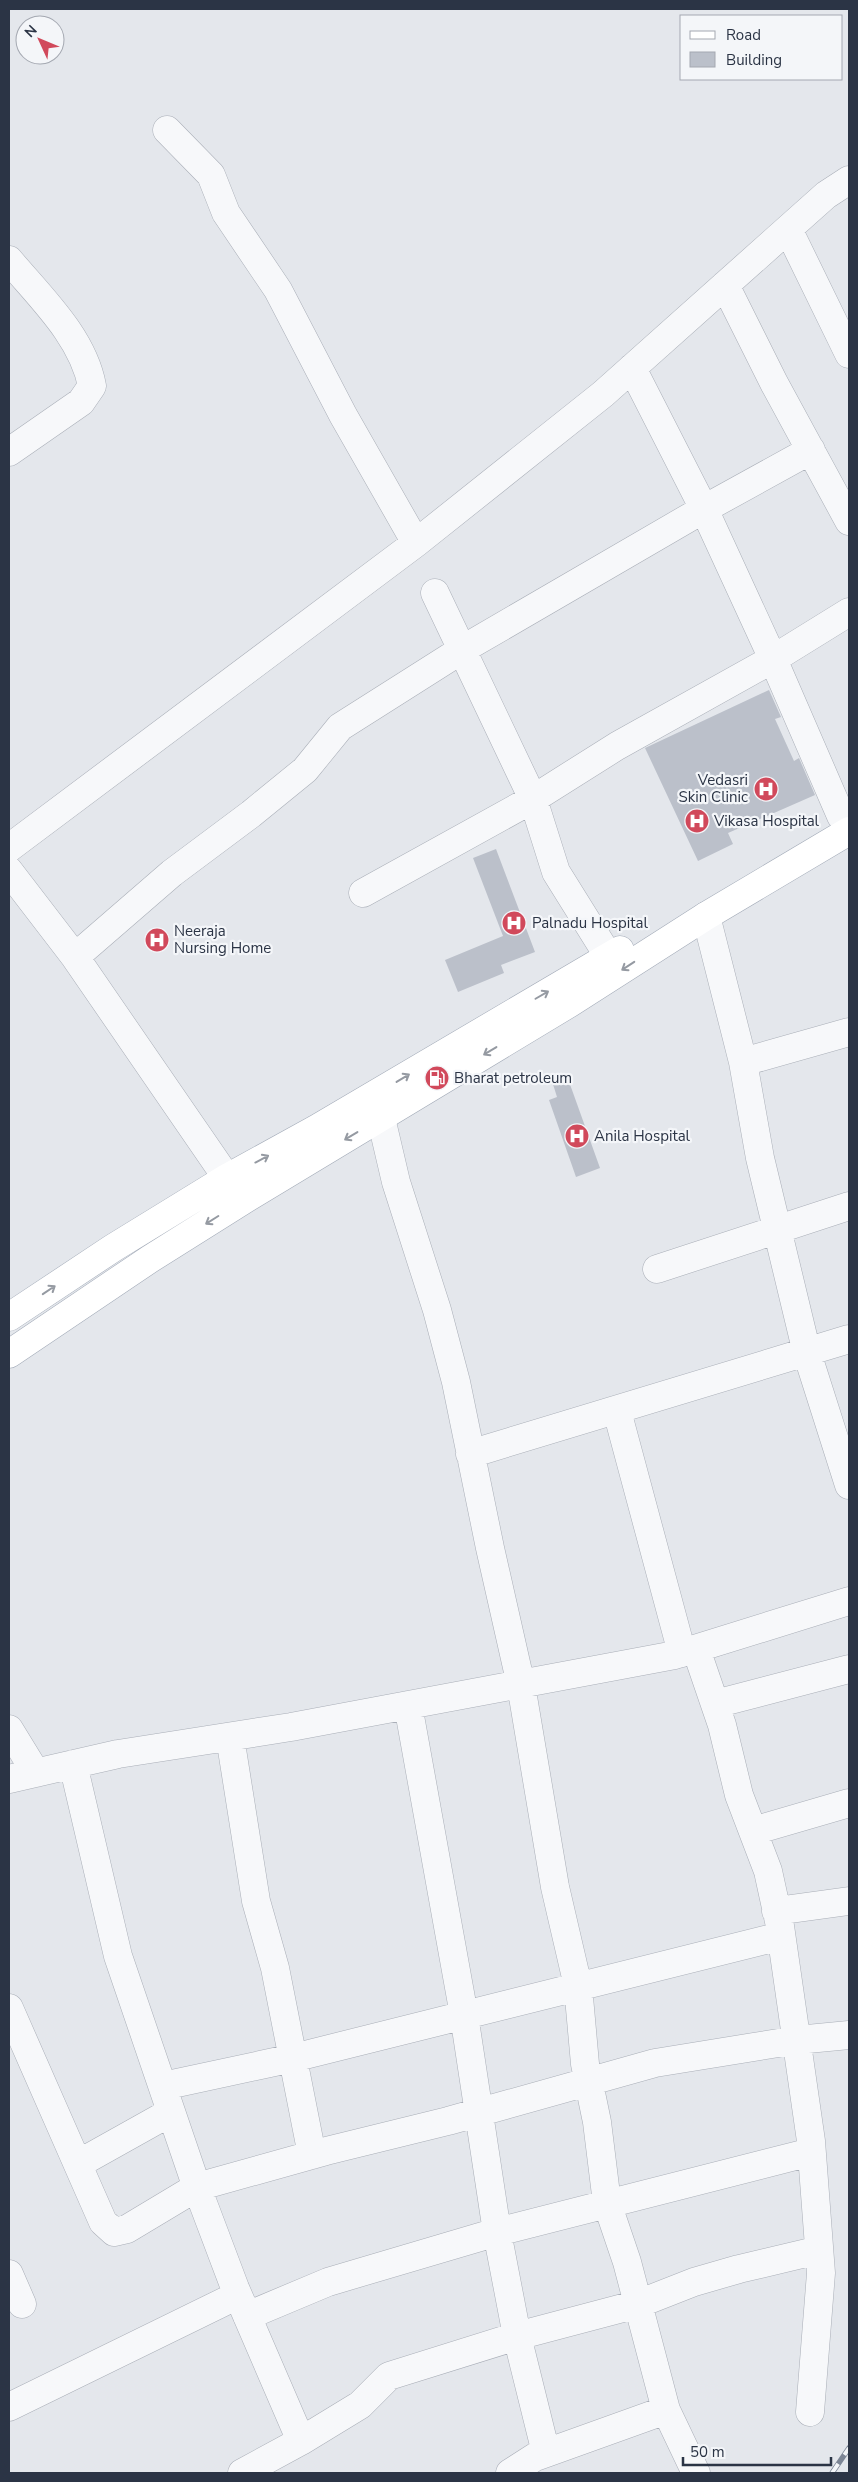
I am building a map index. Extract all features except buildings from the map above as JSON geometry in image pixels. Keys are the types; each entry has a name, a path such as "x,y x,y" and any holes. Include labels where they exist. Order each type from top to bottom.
{"main road":[{"path":"9,1354 150,1258 570,1003 706,916 846,819"},
{"path":"9,1317 113,1248 226,1178 316,1129 846,819"}],"street":[{"path":"167,130 211,175 226,213 278,290 342,415 416,542"},
{"path":"9,848 416,542 603,394 826,195 849,180"},
{"path":"788,229 849,354"},
{"path":"9,260 60,320 89,368 92,386 81,402 9,452"},
{"path":"725,285 774,383 849,521"},
{"path":"632,368 704,508 846,819"},
{"path":"75,957 172,873 251,814 305,770 340,727 463,649 704,508 812,450"},
{"path":"436,593 533,799 556,872 609,957"},
{"path":"363,893 533,799 617,746 773,659 849,612"},
{"path":"9,871 75,957 226,1178"},
{"path":"706,916 742,1062 760,1158 807,1353 849,1485"},
{"path":"742,1062 849,1032"},
{"path":"381,1118 396,1182 442,1328 456,1382 521,1685 554,1887 578,1986 589,2082 607,2203 627,2262 656,2365 666,2410 696,2473"},
{"path":"657,1269 849,1206"},
{"path":"470,1454 617,1411 849,1339"},
{"path":"617,1411 689,1651 715,1704 739,1795 768,1871 779,1924 797,2040 811,2152 821,2273 810,2412"},
{"path":"9,1779 118,1754 230,1737 408,1706 689,1651 849,1601"},
{"path":"715,1704 849,1670"},
{"path":"408,1706 464,2015 516,2336 546,2453"},
{"path":"9,1729 36,1773"},
{"path":"230,1737 256,1901 275,1968 312,2155"},
{"path":"73,1764 118,1956 171,2112 242,2305 301,2441"},
{"path":"753,1831 849,1803"},
{"path":"163,2086 293,2058 578,1986 849,1901"},
{"path":"9,2008 104,2222 114,2232 127,2230 198,2187 655,2063 797,2040 849,2035"},
{"path":"78,2164 171,2112"},
{"path":"9,2407 242,2305 498,2232 811,2152"},
{"path":"242,2473 301,2441 360,2404 389,2376 516,2336 638,2304 730,2271 819,2250"},
{"path":"9,2274 22,2304"},
{"path":"510,2473 535,2457 666,2410"}],"railway":[{"path":"832,2473 849,2448"}],"place":[{"name":"Vedasri Skin Clinic","path":"766,789"},
{"name":"Vikasa Hospital","path":"697,821"},
{"name":"Palnadu Hospital","path":"514,923"},
{"name":"Neeraja Nursing Home","path":"157,940"},
{"name":"Bharat petroleum","path":"437,1078"},
{"name":"Anila Hospital","path":"577,1136"}]}
